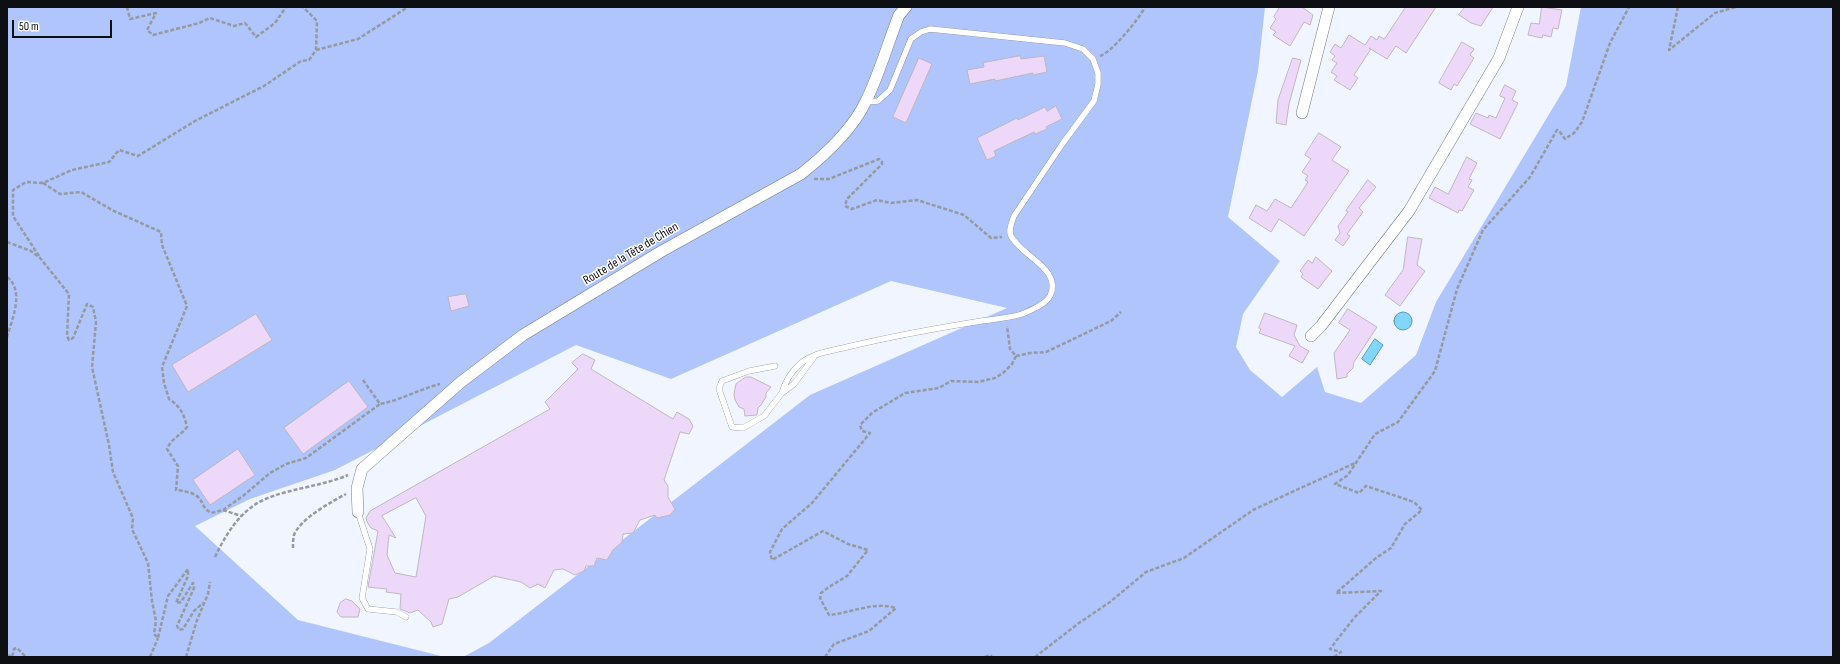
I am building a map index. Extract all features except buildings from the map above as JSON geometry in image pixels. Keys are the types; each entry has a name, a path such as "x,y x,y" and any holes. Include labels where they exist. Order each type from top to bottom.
{"street":[{"name":"Route de la Tête de Chien","path":"362,469 461,382 523,335 662,251 801,174 820,158 841,136 866,102 899,15 906,7"},
{"path":"1302,113 1329,7"},
{"path":"1311,336 1321,326 1409,211 1499,58 1518,7"},
{"path":"358,512 357,488 362,469"}],"lane":[{"path":"782,393 786,381 799,364 816,355 940,328 1008,318 1022,314 1041,305 1050,297 1052,287 1049,276 1042,265 1021,248 1010,236 1010,226 1014,216 1063,143 1094,101 1098,84 1098,73 1093,59 1083,49 1065,43 930,29 921,32 911,39 890,90 878,101 866,102"},
{"path":"775,366 750,371 722,381 719,389 732,427 743,428 764,416 782,393 794,384 816,355"},
{"path":"358,512 370,549 362,598 368,609 397,612 406,617"}],"path":[{"path":"127,7 130,19 156,13 147,30 153,35 199,23 210,18 234,26 245,23 256,37 275,23 286,7"},
{"path":"158,638 154,634 156,621 152,601 148,563 132,530 133,518 113,472 109,445 92,367 96,322 93,307 87,304 73,338 69,340 67,336 70,294 40,258 13,216 13,190 26,182 43,183 72,170 109,162 119,150 138,156 195,121 264,86 301,61 309,60 316,50 317,21 303,7"},
{"path":"316,50 358,39 408,7"},
{"path":"1093,59 1110,50 1141,15 1145,7"},
{"path":"1334,657 1341,652 1330,649 1354,618 1381,591 1336,593 1376,558 1392,548 1405,524 1422,510 1414,502 1366,486 1359,493 1335,484 1348,474 1375,434 1398,422 1435,371 1457,289 1483,230 1530,177 1557,130 1566,139 1574,133 1582,122 1610,43 1629,7"},
{"path":"1678,7 1669,50 1715,13 1736,7"},
{"path":"801,174 810,179 829,178 879,160 882,164 847,199 845,206 852,209 877,200 891,203 917,200 964,215 991,238 1010,236"},
{"path":"43,183 60,194 81,192 98,202 161,232 162,245 187,306 162,367 164,383 169,399 177,404 184,414 187,427 180,436 170,442 168,449 178,466 176,490 190,493 199,498 204,508 211,513 223,510 243,496 270,473 286,464 306,458 380,404 447,382 461,382"},
{"path":"7,242 31,251 40,258"},
{"path":"7,276 12,282 17,300 7,337"},
{"path":"825,657 834,644 869,631 896,608 889,605 865,607 846,613 829,615 820,598 821,593 847,576 868,550 848,544 823,531 772,560 770,552 782,529 812,503 870,433 862,431 860,425 872,413 905,393 939,388 951,381 978,382 995,378 1003,373 1012,364 1016,356 1030,352 1046,352 1111,321 1121,312"},
{"path":"1008,318 1006,329 1010,349 1016,356"},
{"path":"363,380 380,404"},
{"path":"1035,657 1079,623 1110,602 1146,572 1184,558 1253,510 1355,462"},
{"path":"215,558 224,537 241,516 254,505 274,497 337,480 362,469"},
{"path":"293,548 294,535 301,525 327,504 357,488"},
{"path":"223,510 241,516"},
{"path":"150,657 158,638 168,596 188,569 188,576 176,603 181,602 193,583 194,588 177,626 179,630 183,629 194,610 203,603"},
{"path":"186,657 203,603 208,594 210,582"},
{"path":"7,655 12,657 14,648 18,648 26,657"},
{"path":"985,657 990,655 992,657"}],"shaded area":[{"path":"7,7 1265,7 1258,71 1228,217 1280,261 1243,314 1236,347 1250,370 1282,397 1317,367 1325,392 1361,403 1416,355 1436,302 1566,86 1581,7 1833,7 1833,657 463,657 489,643 810,395 1007,308 891,281 671,379 576,345 335,470 250,499 195,526 298,620 445,657 7,657"},
{"path":"1403,312 1409,315 1412,321 1409,327 1403,330 1397,327 1394,321 1397,315"},
{"path":"1375,339 1383,345 1370,365 1362,359"}]}
